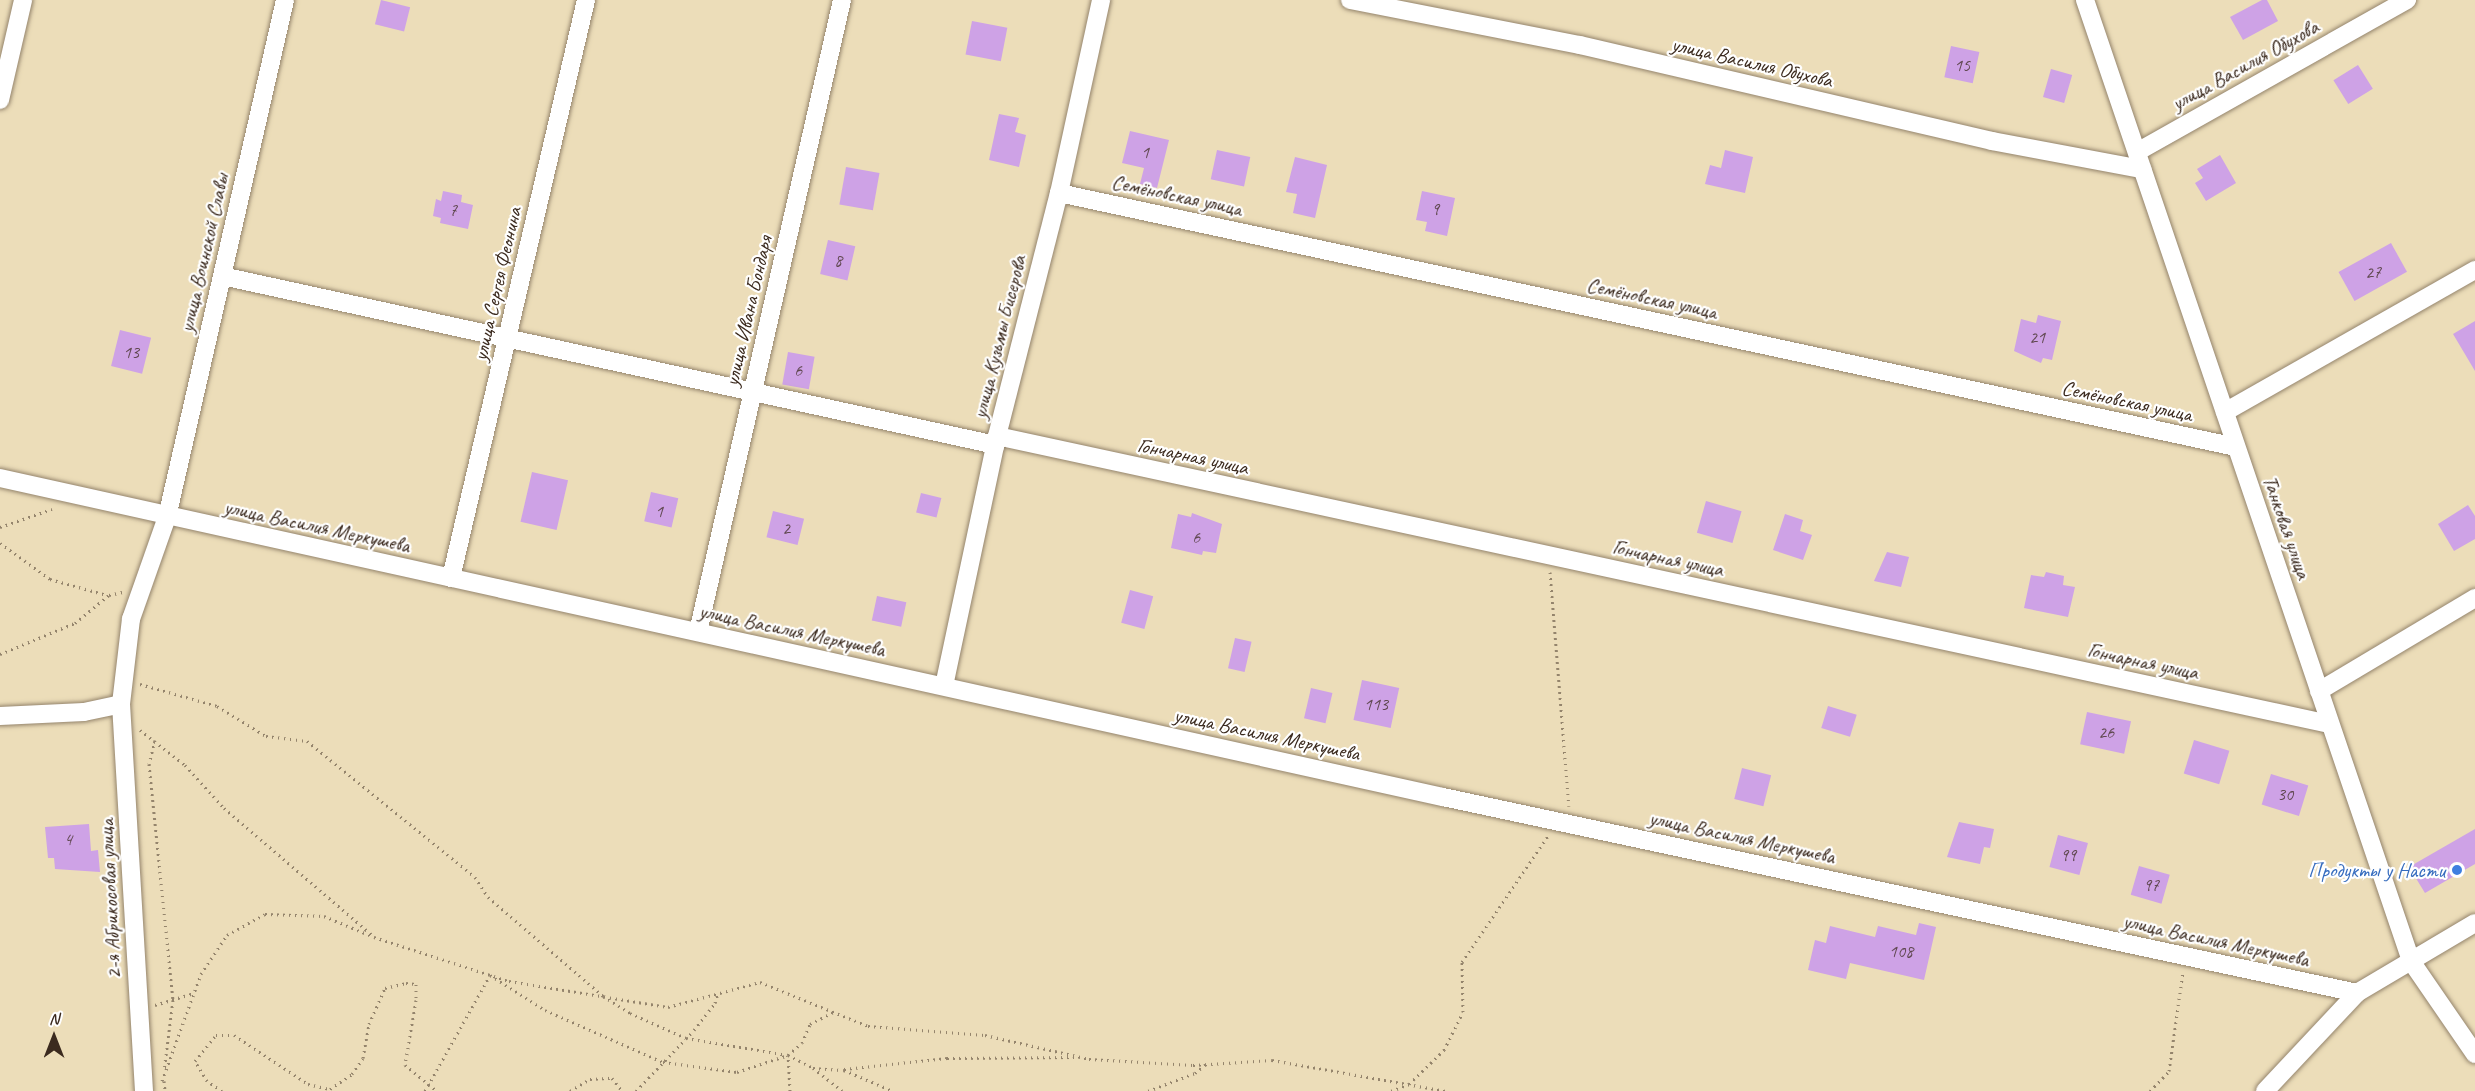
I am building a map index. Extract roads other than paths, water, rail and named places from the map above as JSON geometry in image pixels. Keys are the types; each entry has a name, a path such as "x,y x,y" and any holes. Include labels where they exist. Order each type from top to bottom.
{"street":[{"path":"0,100 23,0"},
{"name":"улица Воинской Славы","path":"142,587 167,517 285,0"},
{"name":"улица Сергея Феонина","path":"451,578 586,0"},
{"name":"улица Ивана Бондаря","path":"698,632 842,0"},
{"name":"улица Кузьмы Бисерова","path":"944,686 996,441 1059,193 1101,0"},
{"name":"улица Василия Обухова","path":"1350,0 1580,45 1992,141 2140,160 2407,0"},
{"name":"Танковая улица","path":"2085,0 2411,961 2475,1054"},
{"name":"Семёновская улица","path":"1059,193 2236,447"},
{"name":"Семёновская улица","path":"2225,412 2475,270"},
{"name":"Гончарная улица","path":"222,276 752,393 996,441 2329,724"},
{"name":"улица Василия Меркушева","path":"0,478 167,517 2357,993"},
{"name":"2-я Абрикосовая улица","path":"142,587 131,619 121,713 144,1091"},
{"path":"2319,691 2475,598"},
{"path":"0,716 84,712 121,713"},
{"path":"2265,1091 2357,993 2475,922"}],"place":[{"name":"Продукты у Насти","path":"2457,870"}]}
